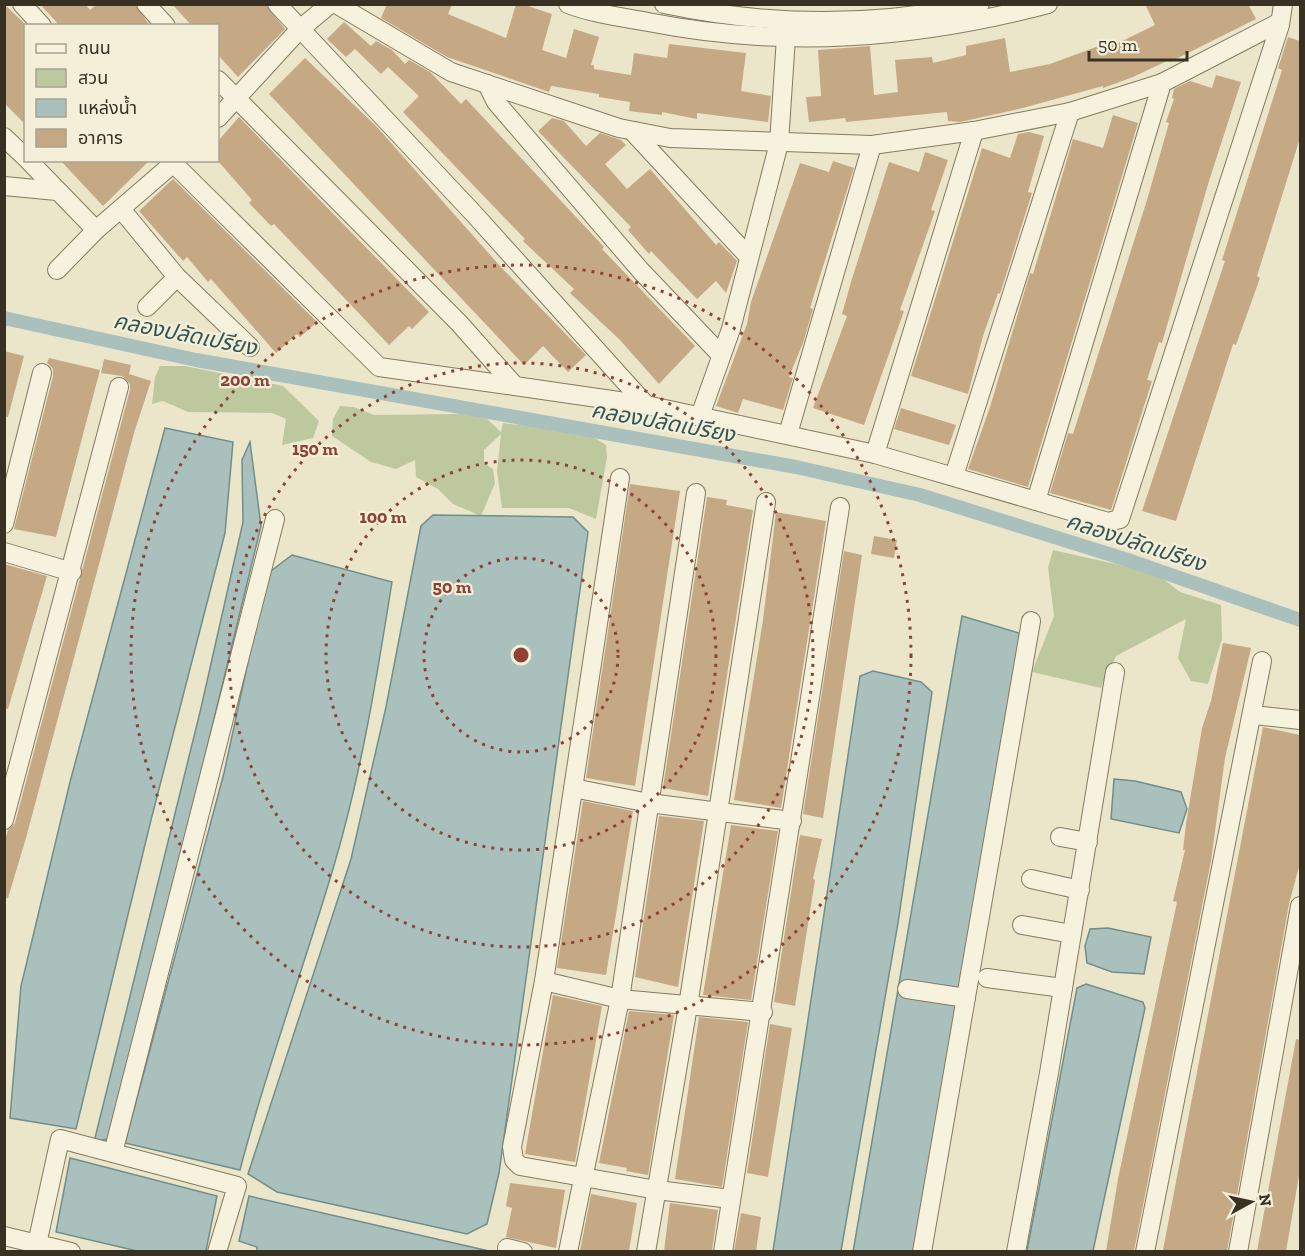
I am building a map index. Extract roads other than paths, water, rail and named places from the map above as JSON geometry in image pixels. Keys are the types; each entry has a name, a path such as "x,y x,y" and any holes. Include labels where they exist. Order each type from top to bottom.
{"street":[{"path":"22,4 40,24"},
{"path":"146,4 164,24"},
{"path":"277,4 475,215 646,405"},
{"path":"219,117 299,30 330,4"},
{"path":"336,4 451,72 632,131 670,138 873,145 974,131 1070,112 1162,83 1282,13"},
{"path":"568,4 681,29 787,30 980,4"},
{"path":"664,4 761,21 787,30 833,39 936,29 1048,4"},
{"path":"57,270 96,230 174,162 379,367 646,405 788,434 875,454 1108,522 1120,519 1282,13"},
{"path":"699,416 722,355 778,143 787,30"},
{"path":"219,81 459,323 515,386"},
{"path":"1036,501 1162,83"},
{"path":"487,84 496,102 641,271 722,355"},
{"path":"954,476 1070,112"},
{"path":"632,131 749,257"},
{"path":"875,454 974,131"},
{"path":"4,137 24,156"},
{"path":"788,434 873,145"},
{"path":"30,162 96,230"},
{"path":"4,186 57,191"},
{"path":"121,209 177,277 250,347"},
{"path":"147,307 177,277"},
{"path":"4,524 42,373"},
{"path":"4,820 120,387"},
{"path":"620,477 544,981 512,1147 513,1160 520,1166 657,1190 731,1199"},
{"path":"568,1251 581,1176 620,999 696,493"},
{"path":"646,1251 688,1005 766,502"},
{"path":"723,1251 763,1012 840,507"},
{"path":"113,1153 275,519"},
{"path":"4,552 33,558 72,572"},
{"path":"922,1251 1031,621"},
{"path":"1145,1251 1254,715 1262,661"},
{"path":"1016,1251 1080,890 1115,672"},
{"path":"1254,715 1300,720"},
{"path":"573,788 649,803 792,821"},
{"path":"1060,837 1088,842"},
{"path":"1031,879 1080,890"},
{"path":"1238,1251 1300,906"},
{"path":"1022,925 1072,934"},
{"path":"987,978 1063,988"},
{"path":"544,981 620,999 763,1012"},
{"path":"907,989 966,998"},
{"path":"37,1244 60,1139 237,1186 217,1251"},
{"path":"4,1236 71,1251"}],"water":[{"path":"165,428 233,442 225,533 151,820 76,1129 10,1118 21,986 70,782"},
{"path":"250,442 261,526 112,1138 94,1142 201,708 243,522 242,460"},
{"path":"433,515 573,517 588,532 499,1173 487,1224 467,1234 277,1192 248,1174 351,859 386,707 421,526"},
{"path":"292,555 392,582 368,723 345,827 240,1170 125,1143 224,773 267,574"},
{"path":"962,616 1022,634 916,1251 853,1252"},
{"path":"873,671 921,682 932,692 898,923 841,1251 773,1251 860,676"},
{"path":"1114,779 1135,781 1181,792 1187,809 1179,833 1111,819"},
{"path":"1108,928 1151,937 1144,974 1112,972 1087,963 1085,946 1090,929"},
{"path":"1086,984 1143,1002 1145,1008 1093,1251 1027,1251 1077,988"},
{"path":"70,1158 217,1196 206,1251 137,1251 56,1232"},
{"path":"249,1196 489,1251 257,1251 257,1247 239,1241"}],"waterway":[{"name":"คลองปลัดเปรียง","path":"4,318 196,360 796,467 920,495 1131,561 1300,620"}]}
